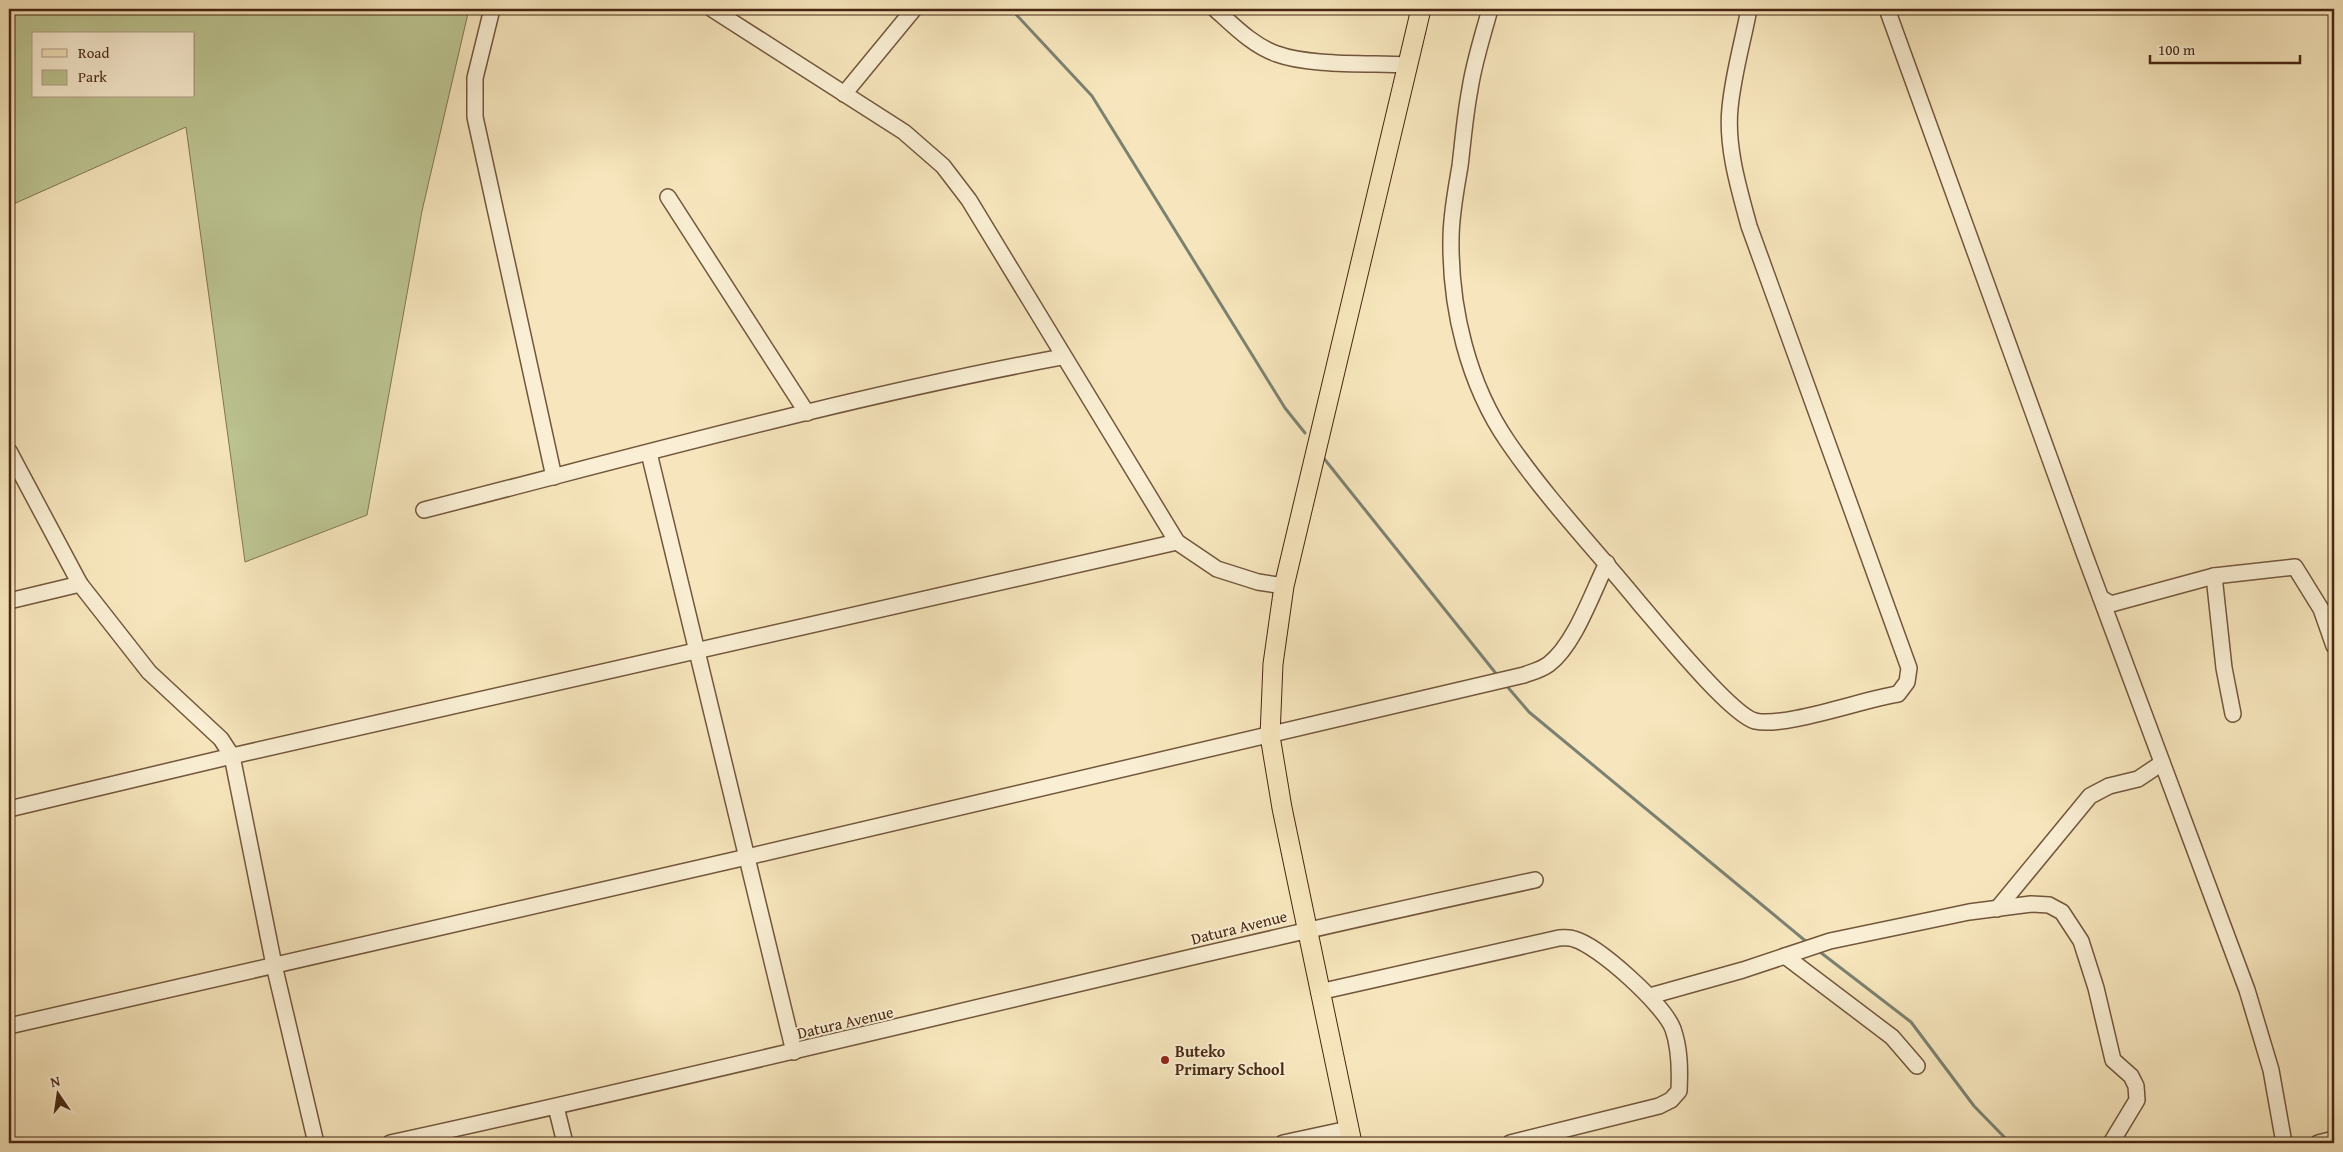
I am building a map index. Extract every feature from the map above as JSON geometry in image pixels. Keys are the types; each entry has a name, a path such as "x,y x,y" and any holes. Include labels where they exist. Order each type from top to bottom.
{"main road":[{"path":"1350,1136 1319,992 1270,736 1273,664 1284,586 1421,9"}],"street":[{"path":"492,9 474,78 475,117 554,477"},
{"path":"712,9 904,132 942,166 969,200 1062,357 1177,542 1217,569 1258,582 1284,586"},
{"path":"844,94 914,9"},
{"path":"1215,9 1261,47 1277,54 1300,60 1407,65"},
{"path":"1490,9 1470,88 1452,223 1451,274 1459,327 1484,400 1508,442 1607,563 1714,688 1743,714 1754,720 1793,718 1898,694 1907,682 1909,668 1860,540 1748,226 1734,165 1730,108 1749,9"},
{"path":"1887,9 2101,598 2247,990 2271,1070 2284,1143"},
{"path":"668,197 807,413"},
{"path":"424,510 807,413 979,372 1062,357"},
{"path":"9,451 80,584 149,672 221,739 232,756 274,965 316,1143"},
{"path":"648,453 794,1052"},
{"path":"9,809 232,756 1177,542"},
{"path":"9,1026 747,858 1503,681 1542,669 1555,658 1571,637 1607,563"},
{"path":"2101,598 2111,604 2214,576 2295,567 2321,609 2334,646"},
{"path":"2214,576 2224,668 2233,714"},
{"path":"9,601 80,584"},
{"path":"1997,909 2090,796 2109,786 2138,780 2162,763"},
{"name":"Datura Avenue","path":"390,1143 794,1052 1307,929 1534,880"},
{"path":"1650,996 1684,988 1839,939 1944,916 2031,904 2055,907 2068,919 2081,940 2096,988 2113,1060 2131,1076 2136,1086 2138,1100 2111,1143"},
{"path":"1319,992 1568,937 1576,939 1596,950 1650,996 1670,1023 1678,1051 1679,1090 1671,1100 1659,1106 1510,1143"},
{"path":"1785,956 1892,1037 1917,1066"},
{"path":"556,1107 565,1143"},
{"path":"1283,1143 1350,1136"},
{"path":"2318,1143 2334,1139"}],"green space":[{"path":"9,9 469,9 422,211 367,515 245,562 186,127 9,206"}],"waterway":[{"path":"1011,9 1092,96 1285,408 1305,433"},
{"path":"1322,456 1498,676"},
{"path":"1505,684 1529,712 1808,943"},
{"path":"1820,952 1911,1022 1974,1106 2010,1143"}],"place":[{"name":"Buteko Primary School","path":"1165,1060"}]}
